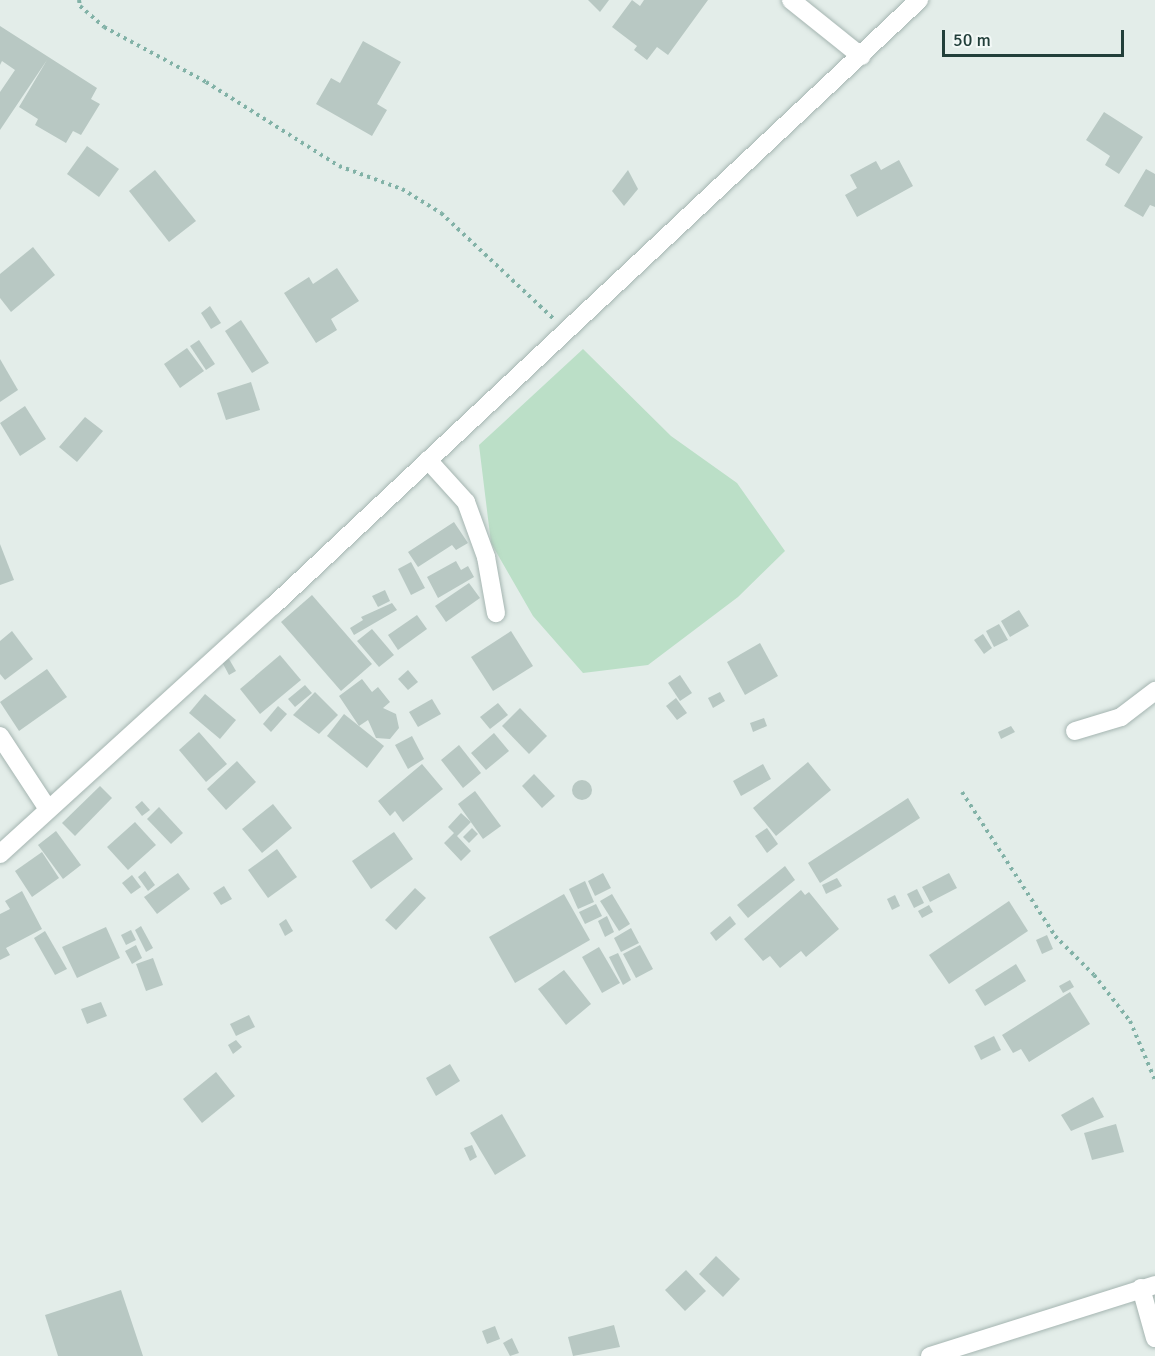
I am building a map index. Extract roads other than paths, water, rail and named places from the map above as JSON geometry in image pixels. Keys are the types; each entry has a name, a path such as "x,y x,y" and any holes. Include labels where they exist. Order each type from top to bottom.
{"street":[{"path":"791,0 861,56"},
{"path":"0,854 566,332 919,0"},
{"path":"428,460 466,502 480,538 496,613"},
{"path":"1075,731 1121,717 1155,691"},
{"path":"0,736 48,809"},
{"path":"930,1356 1148,1286 1155,1338"}]}
